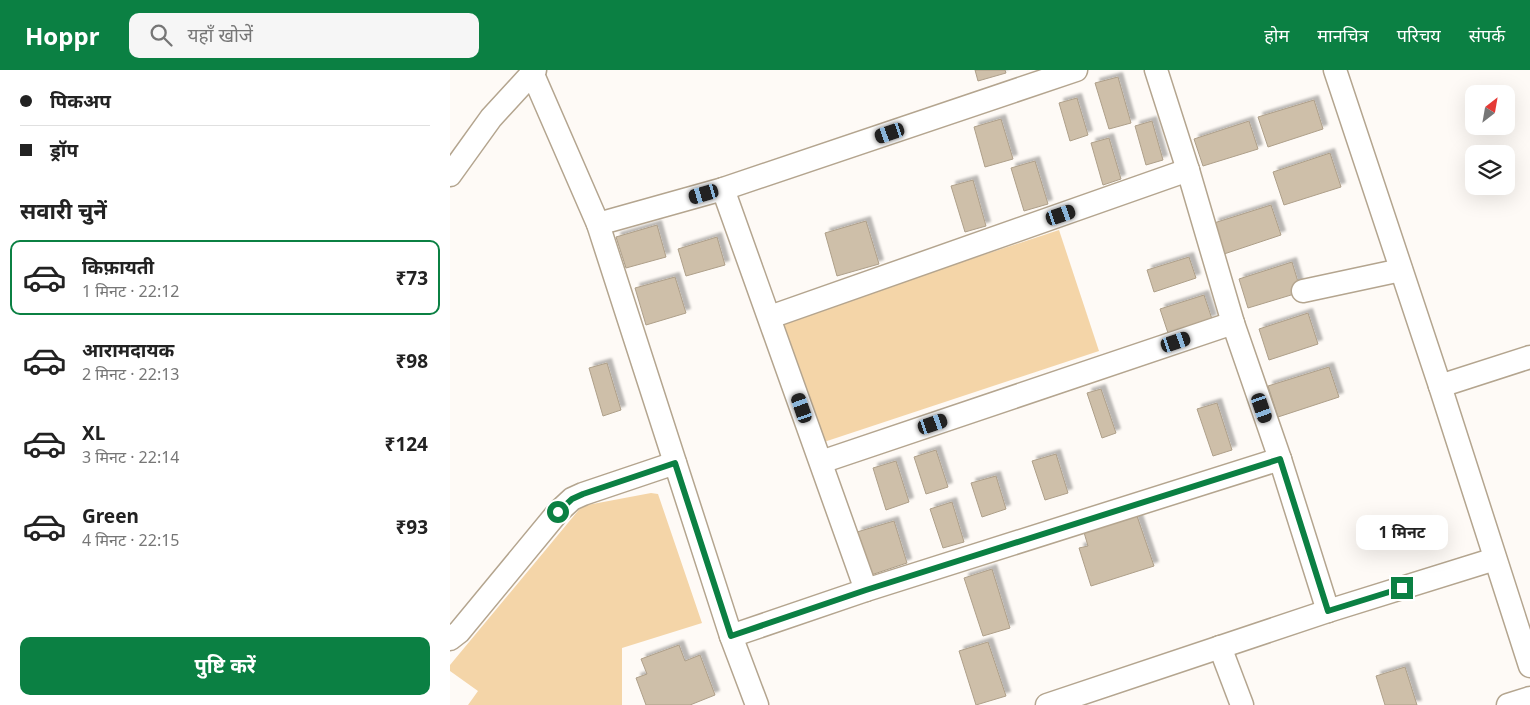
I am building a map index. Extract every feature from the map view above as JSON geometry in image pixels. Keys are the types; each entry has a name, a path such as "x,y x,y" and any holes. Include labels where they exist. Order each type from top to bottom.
{"street":[{"path":"450,175 491,118 532,70 598,224 731,636 757,705"},
{"path":"598,224 723,189 1076,70"},
{"path":"1156,70 1233,323 1280,459 1328,611"},
{"path":"1335,70 1440,386 1494,560 1530,666"},
{"path":"770,317 1188,170"},
{"path":"723,189 866,590"},
{"path":"1304,291 1401,270"},
{"path":"821,462 1233,323"},
{"path":"1440,386 1530,357"},
{"path":"731,636 866,590 1280,459"},
{"path":"450,639 459,632 558,512 572,499 675,463"},
{"path":"1047,705 1075,701 1220,647 1328,611 1494,560"},
{"path":"1220,647 1242,705"},
{"path":"1508,705 1530,698"}],"shaded area":[{"path":"1059,230 1099,351 821,443 780,322"},
{"path":"651,493 658,494 702,623 622,648 622,705 468,705 478,691 450,671 450,665 582,506"}],"building":[{"path":"975,70 1005,70 1006,73 978,81"},
{"path":"1118,77 1131,123 1109,129 1095,83"},
{"path":"1077,98 1088,135 1070,141 1059,103"},
{"path":"1314,100 1323,129 1268,147 1258,117"},
{"path":"1001,119 1013,159 985,167 974,127"},
{"path":"1152,121 1163,160 1146,165 1135,126"},
{"path":"1249,121 1258,149 1203,166 1194,139"},
{"path":"1109,138 1121,179 1103,185 1091,143"},
{"path":"1330,153 1341,187 1284,205 1273,172"},
{"path":"1035,161 1048,204 1024,211 1011,168"},
{"path":"973,180 986,226 965,232 951,186"},
{"path":"1271,205 1281,235 1224,254 1214,223"},
{"path":"866,221 879,264 837,276 825,233"},
{"path":"657,225 666,257 626,268 616,237"},
{"path":"717,237 725,265 686,276 678,249"},
{"path":"1189,257 1196,278 1154,292 1147,270"},
{"path":"1292,262 1301,292 1248,308 1239,279"},
{"path":"675,277 686,313 646,325 635,288"},
{"path":"1204,295 1212,319 1168,333 1160,309"},
{"path":"1308,313 1318,344 1269,360 1259,329"},
{"path":"607,363 621,410 603,416 589,368"},
{"path":"1329,367 1339,397 1278,417 1268,386"},
{"path":"1101,389 1116,433 1102,438 1087,393"},
{"path":"1217,403 1232,450 1213,456 1197,409"},
{"path":"936,450 948,487 926,494 914,457"},
{"path":"1056,454 1068,493 1045,500 1032,461"},
{"path":"896,461 909,502 886,510 873,468"},
{"path":"996,476 1006,509 982,517 971,483"},
{"path":"952,502 964,542 943,548 930,509"},
{"path":"1136,513 1154,566 1091,586 1079,548 1088,546 1083,529"},
{"path":"894,521 907,563 871,575 857,532"},
{"path":"992,569 1010,628 983,636 964,578"},
{"path":"988,642 1006,696 976,705 959,651"},
{"path":"679,645 685,661 700,655 715,695 690,705 646,705 636,678 647,674 641,659"},
{"path":"1405,667 1417,705 1385,705 1376,676"}],"route":[{"path":"558,512 572,499 583,494 675,463 731,636 866,590 1280,459 1328,611 1402,588"}]}
